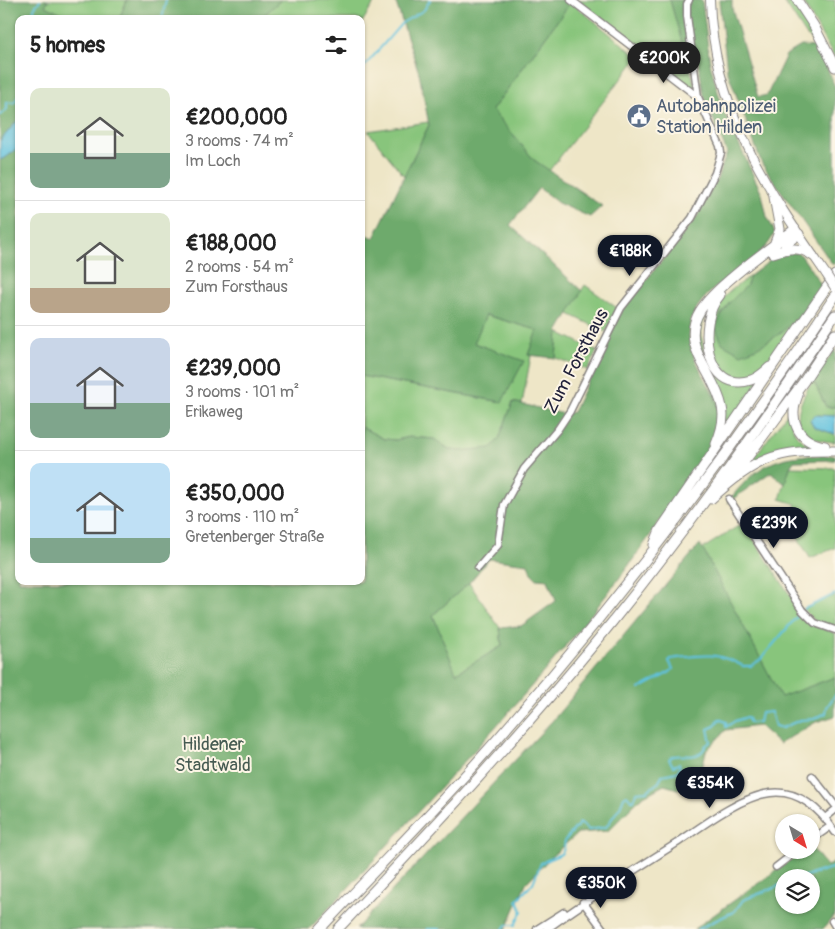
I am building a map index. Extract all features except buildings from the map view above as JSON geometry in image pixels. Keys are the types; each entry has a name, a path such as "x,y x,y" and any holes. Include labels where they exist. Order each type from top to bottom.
{"highway":[{"path":"797,0 814,26 835,67"},
{"path":"774,197 780,229 774,249 718,296 708,314 706,336 713,365 719,372 732,380 752,380 778,361"},
{"path":"711,457 722,426 722,406 696,352 694,342 695,322 706,302 797,232"},
{"path":"774,249 798,248 814,256"},
{"path":"649,556 660,530 778,361 830,275"},
{"path":"801,347 809,323 835,280"},
{"path":"320,929 477,762 556,671 707,481 835,296"},
{"path":"338,929 485,770 566,678 695,515 835,316"},
{"path":"695,515 730,481 804,381 835,334"},
{"path":"804,381 794,405 794,422 802,437 816,445 835,446"},
{"path":"730,481 756,464 775,455 797,451 835,451"}],"main road":[{"path":"710,0 715,46 726,95 745,144 774,197 814,256 830,275 835,288"}],"street":[{"path":"572,0 698,97"},
{"name":"Zum Forsthaus","path":"478,568 498,545 504,505 524,469 570,411 621,308 692,218 715,173 721,153 720,146 698,97 686,4 690,0"},
{"path":"730,499 805,614 815,623 835,630"},
{"path":"812,776 835,804"},
{"path":"537,929 714,819 756,797 771,793 792,795 814,807 835,832"},
{"path":"825,818 835,810"},
{"path":"820,834 831,826"},
{"path":"776,867 786,859"},
{"path":"546,929 583,902"},
{"path":"583,902 603,929"}],"green space":[{"path":"0,0 48,0 45,6 66,15 15,15 15,124 0,141"},
{"path":"48,0 127,0 121,15 66,15 44,6"},
{"path":"127,0 281,0 264,15 121,15"},
{"path":"281,0 376,0 365,18 365,15 264,15"},
{"path":"395,0 568,0 571,2 492,110 534,160 602,206 590,217 558,203 539,188 510,225 582,291 558,332 556,358 528,355 537,330 486,315 474,343 524,361 502,402 365,377 365,234 374,238 429,125 419,73"},
{"path":"578,0 670,0 695,86 692,88"},
{"name":"Hildener Stadtwald","path":"670,0 702,0 710,63 723,110 762,194 767,217 775,232 759,254 712,290 694,313 689,329 690,344 695,359 717,403 720,419 718,435 715,443 648,539 593,612 504,717 309,929 0,929 0,160 15,150 15,585 365,585 365,429 384,439 396,440 410,437 434,439 449,449 459,451 491,448 499,439 513,402 564,414 573,412 621,311 696,218 717,179 727,153 704,96 698,61 688,64","holes":["489,559 528,564 531,573 537,579 548,580 556,601 521,626 500,628 502,646 456,673 433,615 469,583"]},
{"path":"719,0 732,0 732,8 758,97 767,95 786,55 801,46 819,47 835,87 835,263 833,265 762,164 727,70"},
{"path":"783,0 791,0 819,47 806,35"},
{"path":"802,0 835,0 835,59"},
{"path":"571,2 638,57 549,171 534,160 492,110"},
{"path":"428,122 429,125 404,176 368,131"},
{"path":"780,253 797,253 801,255 822,286 807,308 788,327 765,343 741,354 722,343 715,326 729,303 747,285 750,276"},
{"path":"750,276 747,285 720,315 785,329 814,298 786,341 769,362 752,375 741,378 733,377 725,372 716,357 711,337 711,320 716,307 724,297"},
{"path":"585,285 617,308 606,332 567,313"},
{"path":"707,307 703,317 703,345 710,361 721,378 759,380 720,440 724,425 697,341 699,318"},
{"path":"485,315 538,330 528,355 531,356 522,404 513,402 499,439 491,449 459,451 449,449 434,439 410,437 396,440 384,439 365,429 365,377 501,402 474,343"},
{"path":"558,332 597,351 588,370 556,358"},
{"path":"835,349 835,407 826,407 813,380"},
{"path":"813,380 826,407 835,407 835,416 818,415 819,429 835,434 835,442 819,440 808,436 798,422 801,402"},
{"path":"791,408 794,432 801,440 813,447 795,448 778,452 747,467"},
{"path":"835,455 835,460 794,461 790,467 785,484 771,472 727,503 750,477 767,465 800,456"},
{"path":"790,467 835,468 835,548 810,558 789,523 796,504 780,499"},
{"path":"743,523 805,618 812,625 835,633 835,677 781,698 702,549"},
{"path":"700,544 781,697 835,677 835,716 816,722 779,744 759,726 726,730 706,751 700,778 678,789 664,785 642,797 608,831 578,833 551,857 526,883 506,929 356,929 553,720"},
{"path":"469,583 500,628 502,646 456,674 433,615"},
{"path":"835,595 835,629 816,622 803,609"},
{"path":"820,858 827,866 835,862 835,915 823,929 694,929 775,871 775,914 820,914 820,869 778,869 792,859"}],"water":[{"path":"15,124 15,150 0,160 0,141"},
{"path":"814,415 835,416 835,434 814,427 810,420"}],"waterway":[{"path":"33,15 34,8 40,0"},
{"path":"163,15 166,0"},
{"path":"365,66 402,23 424,10 430,0"},
{"path":"0,115 7,109 7,102 14,103 15,101"},
{"path":"804,609 835,594"},
{"path":"639,689 670,672 673,669 669,661 671,659 708,655 724,658 743,666 751,666 760,660 800,613"},
{"path":"503,929 506,925 515,925 522,911 517,900 533,883 541,863 561,854 564,849 565,840 580,823 589,830 606,827 620,807 624,797 627,795 631,800 634,800 636,792 647,791 659,782 662,775 677,772 680,767 679,764 673,766 669,759 678,755 692,756 700,753 711,742 708,729 715,726 719,719 726,722 726,727 735,721 747,717 750,723 759,722 761,713 771,712 775,726 782,728 800,720 814,719 826,713 827,707 835,695"},
{"path":"820,872 835,867"},
{"path":"698,929 735,911 743,900 775,888"},
{"path":"427,929 440,929"}],"place":[{"name":"Autobahnpolizei Station Hilden","path":"639,116"}]}
